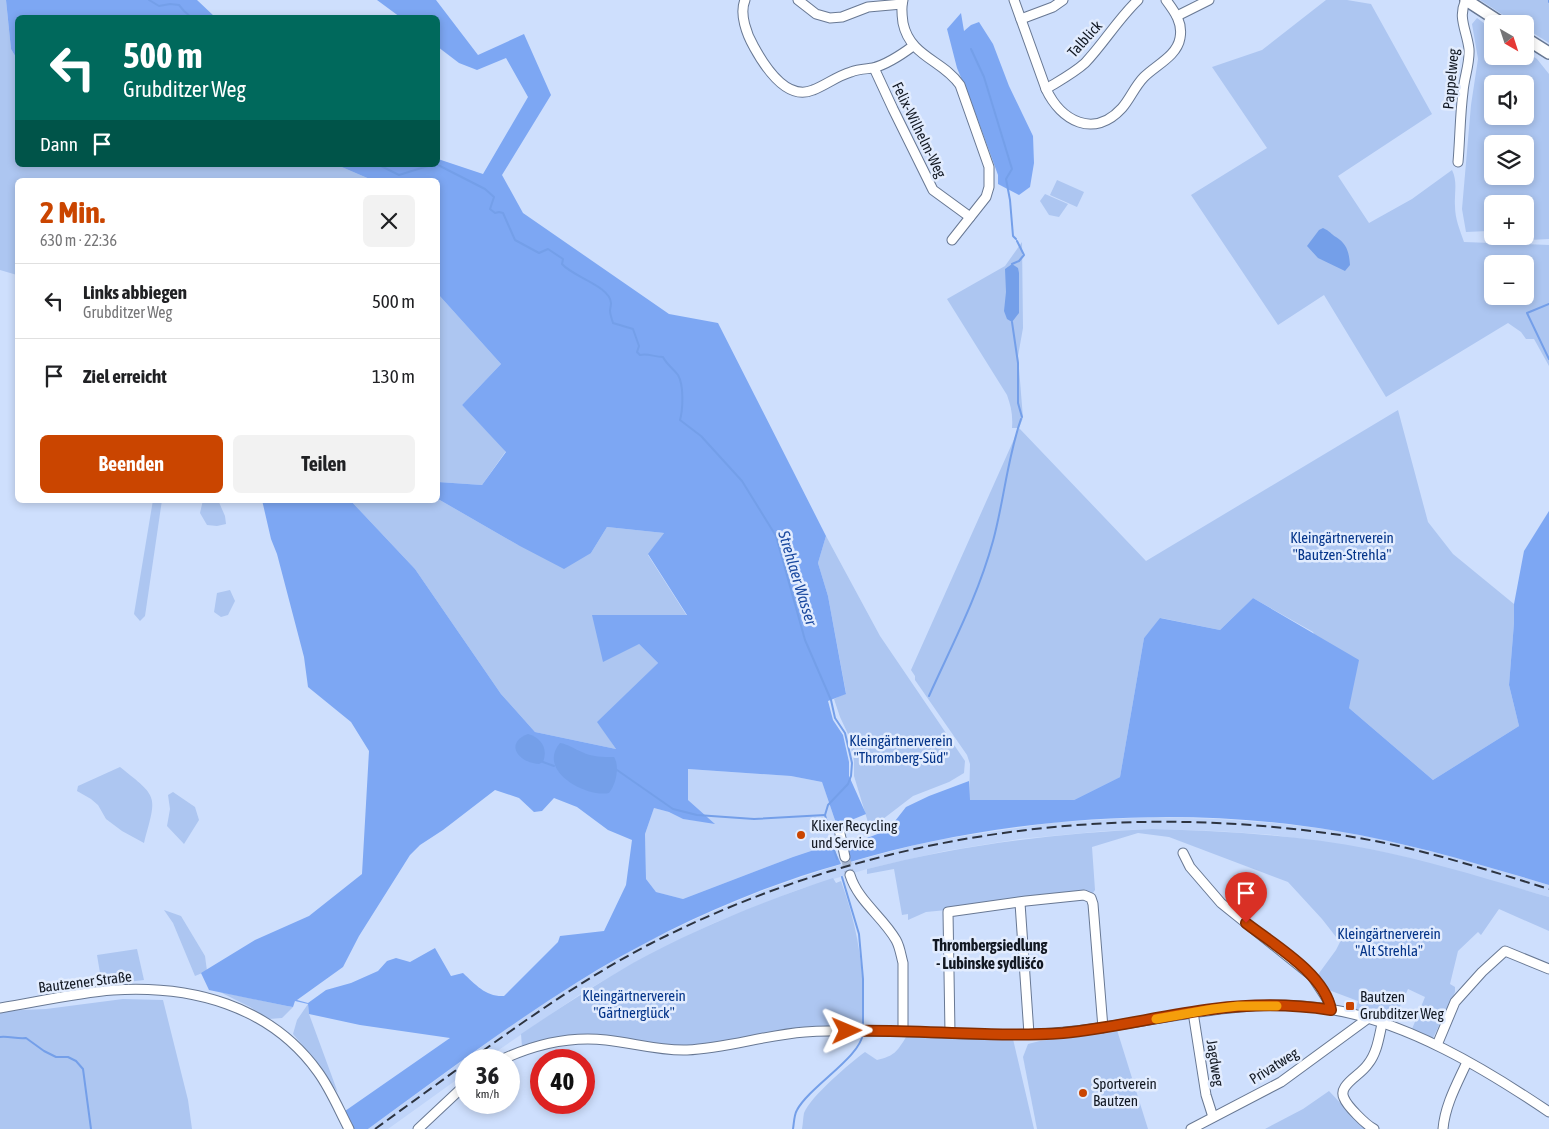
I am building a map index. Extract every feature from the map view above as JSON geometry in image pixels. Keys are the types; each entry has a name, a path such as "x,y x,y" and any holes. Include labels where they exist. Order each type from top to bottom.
{"main road":[{"path":"1466,0 1489,15"},
{"path":"1534,44 1549,53"}],"street":[{"path":"746,0 744,4 746,32 754,48 774,76 793,91 802,93 857,69 874,68 899,56 913,46"},
{"path":"798,0 816,14 830,18 842,17 868,7 902,2 905,30 913,46 954,77 960,85 987,159 989,187 986,197 952,240"},
{"path":"1014,0 1052,101 1068,117 1091,125 1103,122 1120,110 1143,78 1166,60 1178,45 1181,29 1177,16 1166,0"},
{"path":"1021,19 1053,7 1063,0"},
{"name":"Talblick","path":"1046,89 1082,65 1138,0"},
{"path":"1177,16 1209,0"},
{"name":"Pappelweg","path":"1458,162 1463,89 1469,59 1469,50 1461,16 1466,0"},
{"name":"Felix-Wilhelm-Weg","path":"874,68 892,109 933,190 970,216"},
{"path":"839,829 845,856"},
{"path":"1183,853 1190,867 1221,903 1312,976 1330,1002 1331,1010"},
{"path":"850,876 854,886 897,940 903,963 903,1031"},
{"path":"950,1033 948,911 1084,895 1091,898 1093,904 1103,1028"},
{"path":"1020,903 1029,1034"},
{"path":"1436,1045 1455,1002 1482,972 1505,951 1549,969"},
{"name":"Bautzener Straße","path":"0,1008 80,994 119,990 154,990 204,996 248,1012 287,1038 301,1051 329,1088 349,1129"},
{"path":"520,1052 534,1046 577,1040 606,1040 655,1049 688,1050 804,1032 864,1030 1029,1034 1103,1028 1238,1006 1314,1007 1367,1019 1436,1045 1549,1112"},
{"name":"Jagdweg","path":"1193,1012 1206,1095 1213,1118"},
{"name":"Privatweg","path":"1191,1129 1281,1082 1367,1019"},
{"path":"1374,1129 1366,1124 1348,1104 1343,1097 1343,1092 1346,1086 1367,1066 1374,1055 1382,1024"},
{"path":"1443,1129 1444,1116 1466,1064"},
{"path":"418,1129 455,1094"}],"shaded area":[{"path":"6,0 197,0 213,15 15,15 15,56 11,49"},
{"path":"377,0 436,0 478,55 524,34 551,95 502,175 523,213 669,314 718,323 826,536 818,563 828,596 846,694 828,701 833,720 843,735 849,762 849,776 866,814 837,826 822,782 791,776 688,769 688,800 715,824 683,819 669,812 654,808 645,834 646,879 656,892 683,899 832,844 841,864 772,886 704,914 607,964 478,1049 455,1049 455,1066 368,1129 353,1129 345,1111 450,1038 360,1025 309,1014 308,1004 295,1001 293,1007 209,990 201,973 255,940 309,916 362,874 369,751 351,722 308,687 304,657 263,503 353,503 415,569 501,694 535,732 616,749 597,722 658,663 639,644 603,662 592,615 687,615 648,554 664,533 607,527 591,553 564,569 440,500 440,482 482,485 506,452 462,405 501,364 440,296 440,178 367,178 342,167 440,167 440,160 483,174 528,97 506,58 477,70 459,63 440,49 440,15 397,15","holes":["495,790 519,798 534,812 542,811 554,798 577,807 608,830 632,840 626,885 604,931 560,936 558,942 504,996 492,995 477,986 463,973 451,976 435,948 410,962 396,958 387,961 378,971 351,983 326,990 308,1003 297,1000 343,967 359,936 410,855 420,845 443,830"]},
{"path":"961,13 964,31 971,25 979,22 993,44 1009,86 1033,136 1034,163 1030,187 1019,195 998,184 998,175 957,68 947,29"},
{"path":"1323,228 1343,242 1347,249 1350,265 1345,271 1318,258 1307,246 1319,230"},
{"path":"1012,264 1018,268 1019,273 1019,313 1012,322 1007,319 1004,311 1006,292 1005,269"},
{"path":"1549,511 1549,885 1444,855 1364,836 1277,823 1216,818 1154,817 1030,825 969,834 850,862 848,852 854,843 888,830 906,807 969,781 970,800 1074,800 1120,777 1144,638 1160,618 1220,630 1253,598 1359,660 1349,708 1433,780 1519,726 1509,685 1514,604 1524,551"},
{"path":"528,734 537,738 543,745 545,753 543,762 539,764 525,760 520,756 515,747 521,738"},
{"path":"560,743 590,755 614,757 617,765 616,775 614,785 609,793 589,791 578,787 559,772 554,763 554,753"},
{"path":"687,769 791,776 822,782 837,826 826,828 832,844 683,899 656,892 646,879 645,834 654,808 669,812 683,819 714,823 688,800"},
{"path":"1154,817 1275,823 1335,830 1451,856 1549,885 1549,897 1405,857 1369,849 1274,835 1152,829 1105,831 1019,839 945,851 867,869 800,889 714,923 634,963 582,993 500,1049 478,1049 576,983 646,942 762,891 829,868 915,845 1057,822"},
{"path":"455,1066 455,1081 388,1129 368,1129"}],"green space":[{"path":"0,0 6,0 11,49 15,56 15,167 342,167 367,178 15,178 15,274 0,270"},
{"path":"1326,0 1347,0 1371,4 1432,114 1338,176 1369,223 1412,199 1452,170 1455,184 1456,215 1464,242 1484,243 1484,245 1549,245 1549,366 1534,339 1526,339 1521,332 1508,323 1386,397 1324,295 1278,325 1191,195 1267,148 1212,67 1262,50"},
{"path":"1480,0 1549,0 1549,43 1534,34 1534,15 1503,15"},
{"path":"1477,18 1484,23 1484,65 1534,65 1534,57 1549,74 1549,239 1534,240 1534,195 1484,195 1484,231 1466,232 1462,209 1471,105 1478,59 1472,24"},
{"path":"1057,180 1084,192 1077,207 1050,195"},
{"path":"1045,194 1068,204 1059,217 1049,215 1040,201"},
{"path":"1022,242 1023,328 1018,356 1023,418 1019,428 1012,428 1010,403 1007,395 947,299 1005,266"},
{"path":"440,296 501,364 462,405 506,451 482,485 440,482"},
{"name":"Kleingärtnerverein \"Bautzen-Strehla\"","path":"1398,410 1428,522 1453,554 1514,604 1509,685 1519,726 1433,780 1349,708 1313,632 1253,598 1220,630 1161,618 1144,638 1120,777 1074,800 969,800 970,764 967,755 915,680 911,670 1019,428 1146,561"},
{"path":"440,500 518,545 591,553 607,527 664,533 648,555 687,616 593,615 639,644 658,663 598,722 616,749 535,732 501,694 415,569 353,503 440,503"},
{"path":"152,503 162,503 145,616 140,621 134,614"},
{"path":"202,503 219,503 226,524 217,526 207,525 200,513"},
{"name":"Kleingärtnerverein \"Thromberg-Süd\"","path":"826,536 880,636 965,761 964,773 949,782 913,796 870,829 854,776 854,761 848,734 834,699 846,693 828,596 818,563"},
{"path":"230,590 235,601 228,615 221,617 214,612 217,593"},
{"path":"120,767 142,785 152,799 151,815 144,843 122,831 106,819 98,805 77,791 78,786"},
{"path":"173,792 195,807 199,820 184,844 167,826 170,809 168,795"},
{"name":"Kleingärtnerverein \"Alt Strehla\"","path":"1152,829 1316,840 1415,859 1549,897 1549,931 1499,909 1481,935 1478,932 1458,951 1450,984 1455,987 1455,992 1433,1038 1412,1029 1425,997 1408,989 1393,1022 1356,1009 1358,1001 1326,989 1317,976 1340,942 1288,882 1169,837 1138,833 1092,847 1095,890 1091,896 926,912 908,920 908,914 902,915 894,869 867,874 867,869 938,853 1008,841"},
{"name":"Kleingärtnerverein \"Gärtnerglück\"","path":"833,878 836,883 841,881 856,934 862,970 862,1025 806,1027 703,1046 679,1048 621,1038 522,1047 521,1034 633,963 731,916"},
{"path":"164,910 181,916 205,956 207,971 195,976 173,923"},
{"path":"137,949 144,980 102,985 97,955"},
{"path":"220,992 293,1007 282,1018 269,1019"},
{"path":"123,999 163,1000 188,1100 192,1129 0,1129 0,1011 46,1009"},
{"path":"308,1004 309,1014 338,1093 293,1034 297,1020"},
{"name":"Sportverein Bautzen","path":"1117,1030 1148,1129 1037,1129 1023,1057 1028,1044"},
{"path":"906,1037 1013,1039 1034,1129 802,1129 804,1113 808,1106 822,1089 841,1072 865,1052 877,1060 891,1055"},
{"path":"1329,1091 1365,1129 1265,1129 1303,1109"}],"waterway":[{"name":"Strehlaer Wasser","path":"149,0 159,6 179,5 189,15"},
{"path":"971,49 984,77 1012,169 1006,179 1013,236 1016,239"},
{"name":"Strehlaer Wasser","path":"440,166 485,189 494,197 490,209 495,213 503,213 515,240 539,253 548,249 563,259 562,264 567,269 598,287 609,297 613,323 633,329 639,346 637,352 640,355 646,354 663,357 678,375 682,397 680,420 701,436 742,481 776,536 805,640 831,700 835,718 845,733 852,763 848,784 828,805 825,815 827,823"},
{"name":"Strehlaer Wasser","path":"383,167 399,175 425,167"},
{"path":"1012,264 1019,261 1024,255 1017,241"},
{"path":"1549,304 1527,313 1549,359"},
{"path":"1012,322 1018,363 1018,403 1022,417"},
{"path":"929,696 964,620 987,561 997,526 1012,449 1021,419"},
{"path":"543,762 554,766"},
{"path":"617,770 673,809 697,815 754,819 825,815"},
{"path":"830,838 837,859"},
{"name":"Strehlaer Wasser","path":"842,877 859,934 863,979 863,1028"},
{"name":"Strehlaer Wasser","path":"793,1129 796,1112 803,1101 854,1052 863,1033"},
{"path":"0,1037 26,1038 56,1057 68,1057 76,1061 83,1069 91,1129"}],"tunnel":[{"path":"845,857 850,875"}],"railway":[{"path":"486,1049 535,1014 602,971 648,945 728,908 811,877 895,853 982,836 1069,826 1157,822 1245,825 1361,838 1442,857 1549,889"},
{"path":"375,1129 455,1071"}],"slow traffic":[{"path":"1156,1019 1238,1006 1277,1006"}],"place":[{"name":"Klixer Recycling und Service","path":"801,835"},
{"name":"Bautzen Grubditzer Weg","path":"1350,1006"},
{"name":"Sportverein Bautzen","path":"1083,1093"}],"district":[{"name":"Thrombergsiedlung - Lubinske sydlišćo","path":"990,954"}],"route":[{"path":"847,1031 1010,1035 1062,1033 1238,1006 1314,1007 1331,1010 1330,1002 1312,976 1246,923"}]}
